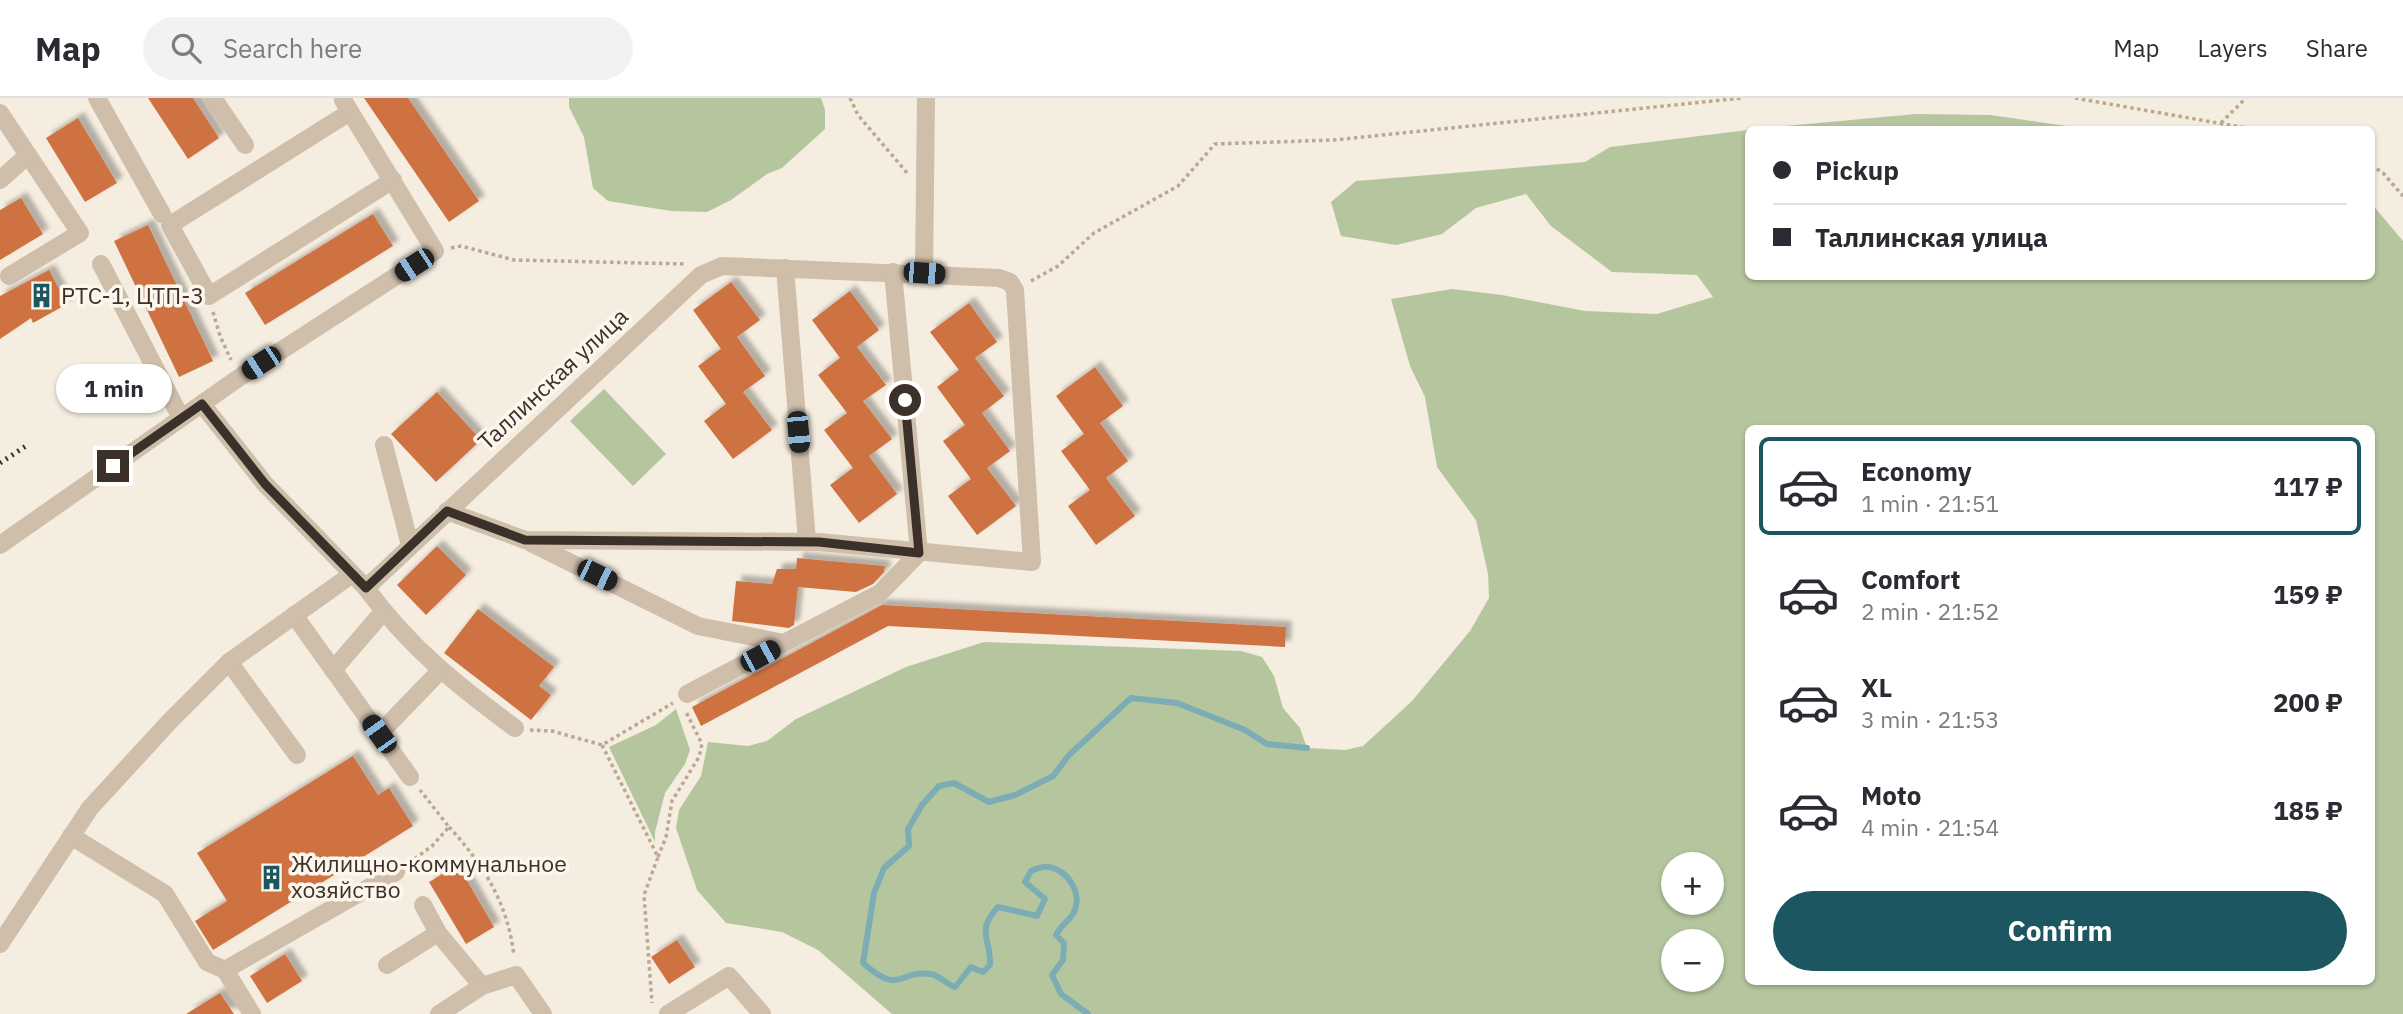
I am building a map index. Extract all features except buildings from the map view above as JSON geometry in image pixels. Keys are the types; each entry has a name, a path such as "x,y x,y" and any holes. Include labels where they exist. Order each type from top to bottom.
{"street":[{"path":"97,98 209,296 393,180"},
{"path":"214,98 245,145"},
{"path":"924,273 926,98"},
{"path":"0,545 240,377 435,251 344,102 165,219"},
{"path":"0,113 80,233 9,276"},
{"path":"0,180 27,155"},
{"path":"101,264 181,418"},
{"name":"Таллинская улица","path":"366,588 701,275 722,265 999,278 1010,282 1015,290"},
{"path":"785,268 807,541"},
{"path":"687,694 880,593 919,553 893,272"},
{"path":"525,540 807,541 1032,562 1015,290"},
{"path":"202,404 265,484 366,588 383,612 439,672 515,728"},
{"path":"383,445 411,545"},
{"path":"447,511 525,540 698,626 784,643"},
{"path":"0,943 90,808 127,766 229,662 351,575"},
{"path":"334,670 383,612"},
{"path":"294,615 410,777"},
{"path":"229,662 297,755"},
{"path":"379,734 439,672"},
{"path":"71,836 165,894 207,962 225,970 252,1014"},
{"path":"225,970 396,872"},
{"path":"423,905 438,933 482,986"},
{"path":"387,965 438,933"},
{"path":"439,1014 482,986 516,975 543,1014"},
{"path":"668,1014 729,976 762,1014"}],"path":[{"path":"850,98 858,115 925,194"},
{"path":"1015,290 1058,266 1094,233 1178,187 1215,144 1296,143 1742,98"},
{"path":"2074,98 2237,126"},
{"path":"2221,123 2246,98"},
{"path":"2375,168 2403,196"},
{"path":"435,251 461,246 514,260 689,264"},
{"path":"209,296 220,336 240,377"},
{"path":"515,728 552,731 602,745 635,728 687,694"},
{"path":"653,1014 644,895 666,837 672,801 699,757 702,744 686,715 687,694"},
{"path":"602,745 658,857"},
{"path":"410,777 475,856 497,891 511,936 516,975"},
{"path":"396,872 432,846 449,827"}],"green space":[{"path":"569,98 821,98 825,110 825,129 782,168 767,174 731,200 707,212 671,211 608,201 593,188 584,137 569,107"},
{"path":"1916,114 1990,115 2066,126 1786,126"},
{"path":"1745,130 1745,280 2375,280 2375,208 2403,241 2403,1014 892,1014 818,950 782,932 726,923 697,890 676,828 679,810 701,776 708,742 748,746 767,741 796,719 906,667 984,642 1241,651 1262,657 1274,676 1283,708 1300,728 1307,748 1345,750 1363,746 1412,701 1470,631 1489,598 1488,574 1476,520 1437,467 1425,397 1410,366 1391,299 1452,289 1502,295 1585,311 1657,314 1713,297 1697,275 1612,272 1551,226 1526,194 1476,208 1442,234 1396,245 1341,236 1331,202 1356,181 1585,162 1610,147"},
{"path":"604,389 666,454 633,486 570,421"},
{"path":"676,709 690,750 685,764 665,793 655,842 609,747 656,725"}],"waterway":[{"path":"1088,1014 1061,994 1052,975 1063,960 1064,943 1056,935 1073,914 1077,899 1068,878 1048,867 1031,871 1025,882 1045,899 1037,916 998,907 986,929 990,965 983,972 971,967 955,987 931,974 920,973 893,980 885,978 863,963 874,893 884,868 909,846 908,829 922,805 939,786 954,783 989,802 1015,795 1053,776 1069,755 1131,698 1177,703 1245,730 1267,744 1307,748"}],"railway":[{"path":"0,463 26,446"}],"place":[{"name":"РТС-1, ЦТП-3","path":"41,296"},
{"name":"Жилищно-коммунальное хозяйство","path":"271,877"}],"route":[{"path":"113,466 202,404 265,484 366,588 447,511 525,540 819,542 919,553 905,400"}]}
